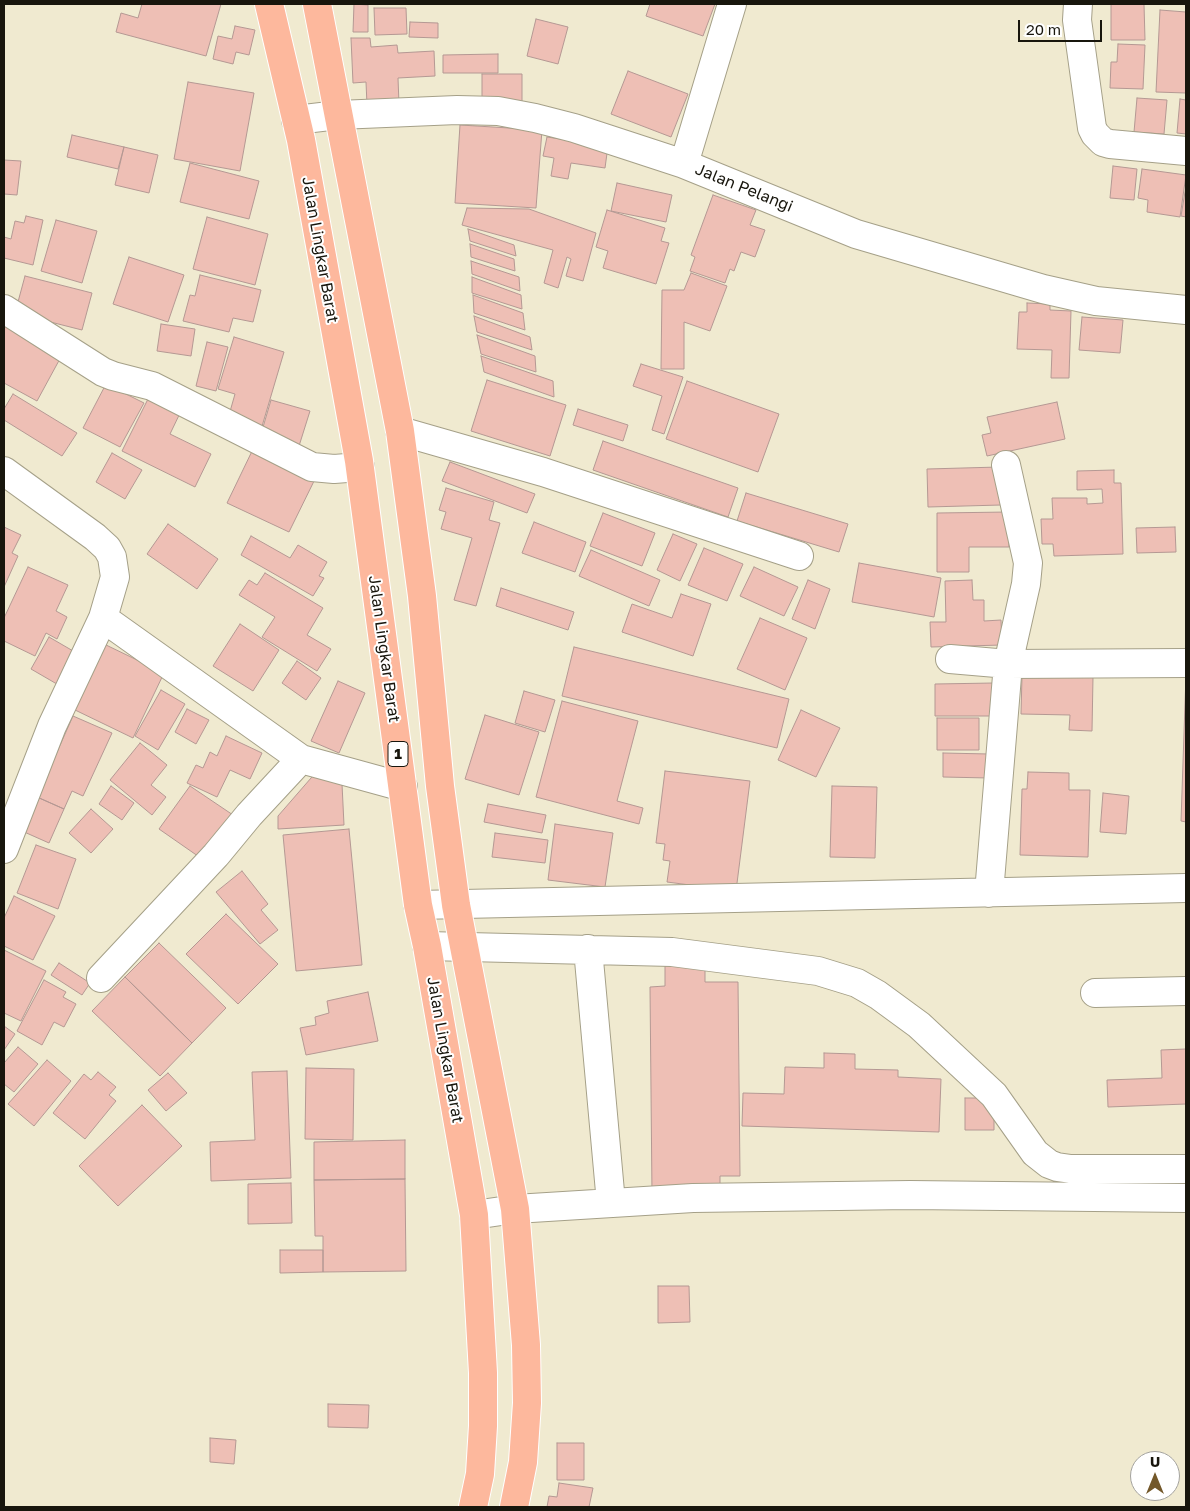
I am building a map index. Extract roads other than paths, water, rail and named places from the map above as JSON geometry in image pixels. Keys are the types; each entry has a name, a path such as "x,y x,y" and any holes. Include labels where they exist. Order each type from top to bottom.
{"highway":[{"name":"Jalan Lingkar Barat","path":"270,4 296,120 360,467 418,906 427,946 474,1215 483,1373 484,1426 480,1474 473,1507"},
{"path":"317,4 400,431 422,596 440,786 456,905 515,1209 526,1345 527,1403 523,1462 514,1507"}],"street":[{"path":"684,164 732,4"},
{"path":"1078,4 1077,20 1092,128 1098,139 1110,144 1186,151"},
{"name":"Jalan Pelangi","path":"296,120 338,115 458,110 498,111 574,128 684,164 856,234 1042,289 1096,301 1186,310"},
{"path":"4,308 103,372 152,386 312,467 360,467"},
{"path":"400,431 543,472 799,556"},
{"path":"989,892 1008,664 1026,584 1028,563 1006,465"},
{"path":"4,471 95,537 107,548 112,557 115,577 103,618 52,726 4,850"},
{"path":"103,618 302,759 403,787"},
{"path":"950,659 1008,664 1186,663"},
{"path":"101,978 216,855 249,815 302,759"},
{"path":"418,906 1186,888"},
{"path":"427,946 672,952 818,971 857,983 878,995 919,1024 994,1095 1035,1153 1048,1164 1071,1169 1186,1169"},
{"path":"588,949 611,1203"},
{"path":"1095,993 1186,991"},
{"path":"474,1215 515,1209 693,1198 910,1195 1186,1198"}]}
